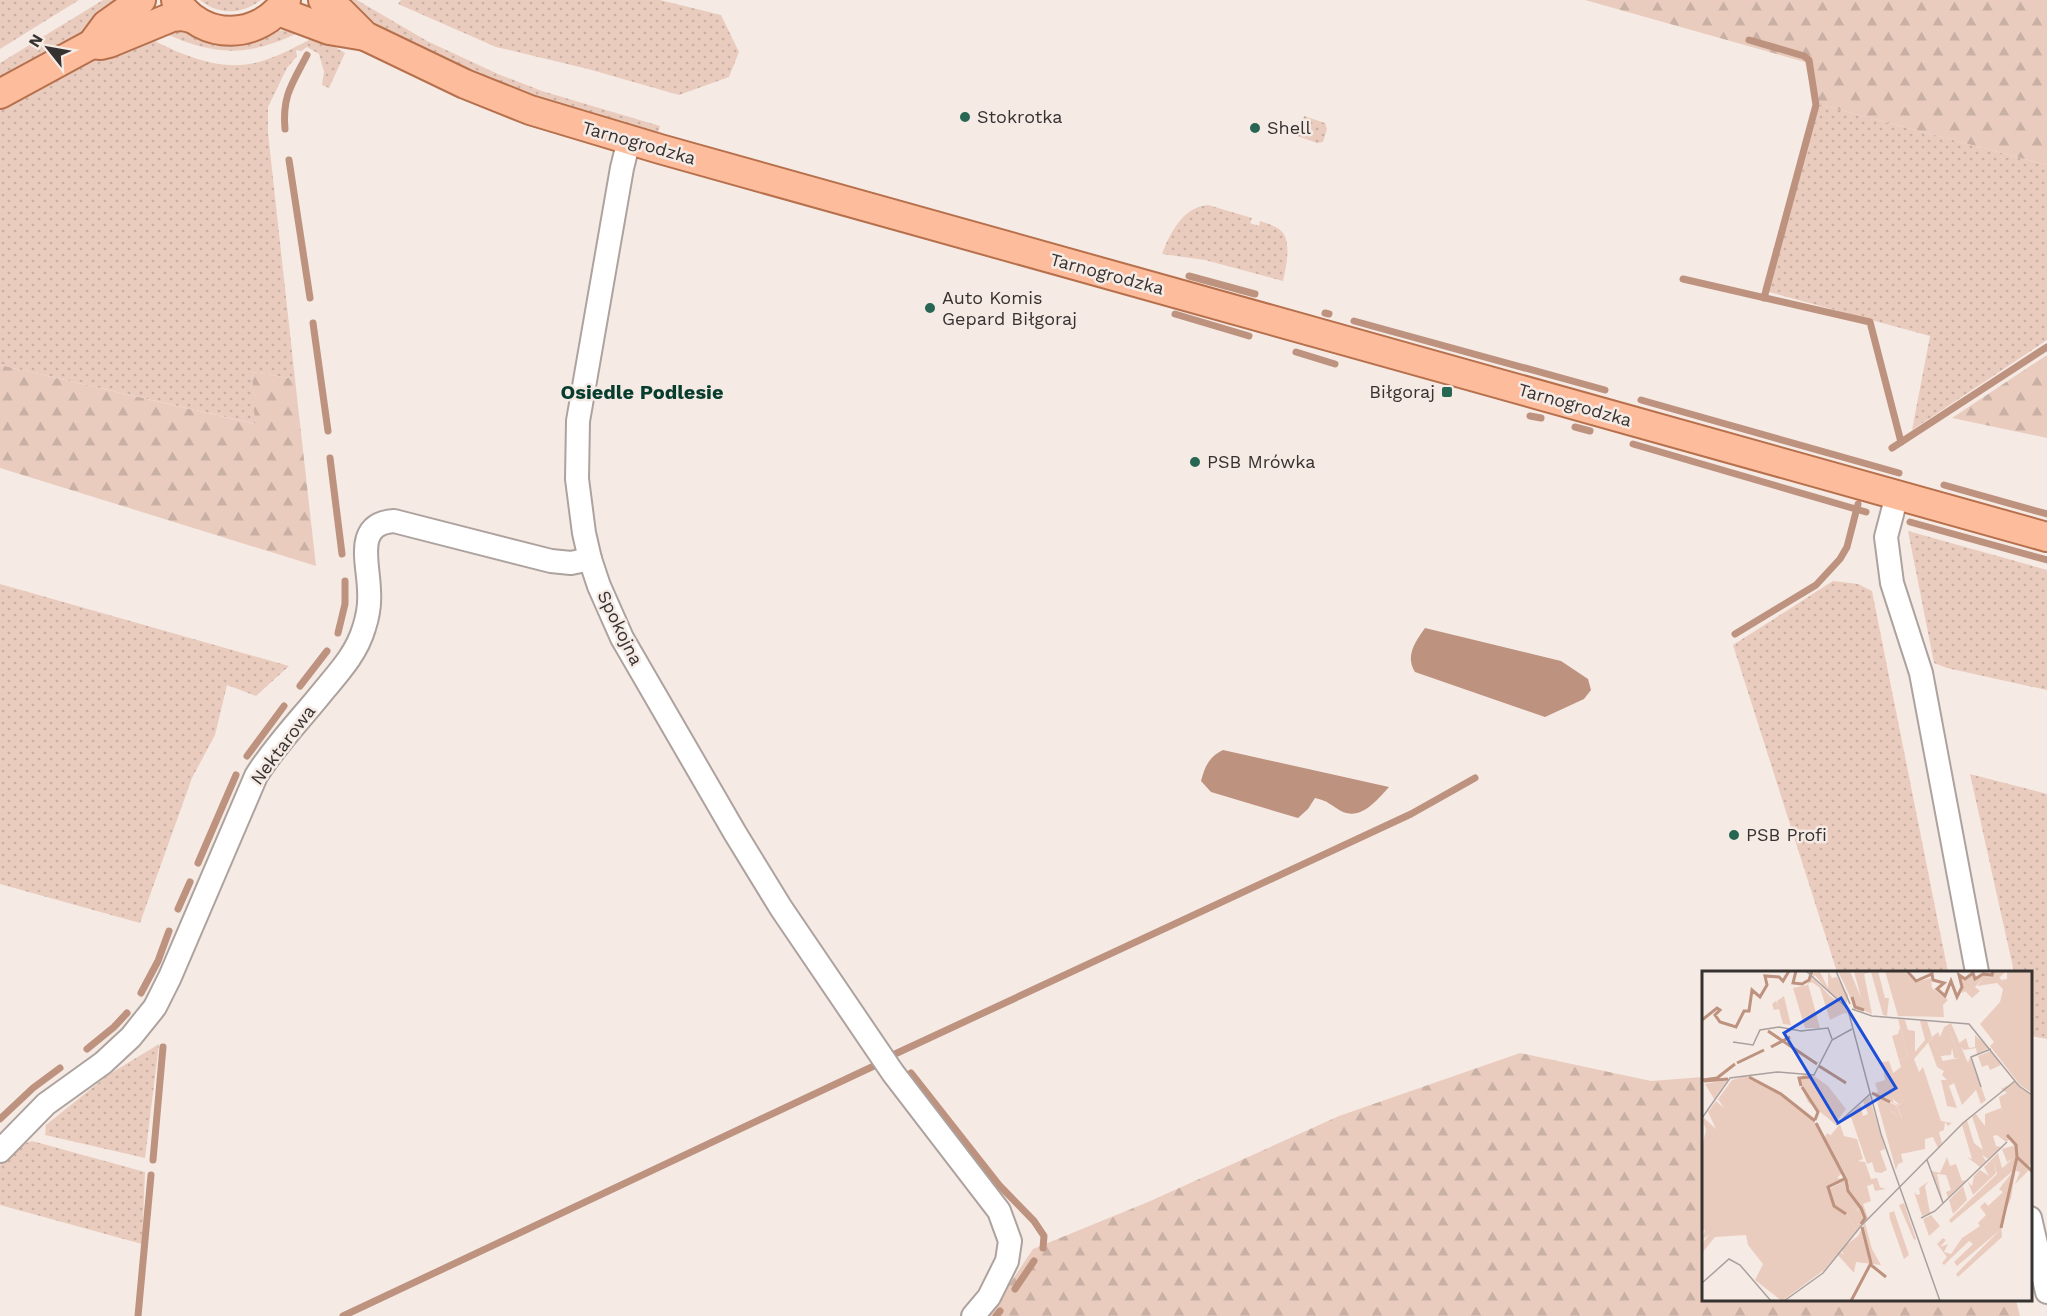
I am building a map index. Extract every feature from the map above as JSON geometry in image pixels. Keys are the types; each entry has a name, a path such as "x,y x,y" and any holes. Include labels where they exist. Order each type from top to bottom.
{"main road":[{"path":"0,94 92,44 106,25 141,0"},
{"name":"Tarnogrodzka","path":"323,0 341,12 365,36"},
{"path":"92,44 110,43 172,17 182,16 183,9 212,28 236,31 259,25 282,5"},
{"name":"Tarnogrodzka","path":"282,5 329,30 365,36 429,68 511,103 629,140 2047,537"}],"street":[{"name":"Spokojna","path":"629,140 622,168 578,421 577,478 590,559 602,595 622,638 735,832 805,946 881,1055 999,1211 1010,1241 1007,1261 989,1297 973,1316"},
{"path":"1897,495 1886,537 1892,583 1921,673 1977,971"},
{"name":"Nektarowa","path":"0,1151 46,1104 118,1051 144,1023 155,1007 256,776 344,667 358,644 369,605 365,548 371,531 377,525 394,521 551,561 571,563 590,559"},
{"path":"2032,1223 2047,1292"}],"green space":[{"path":"0,0 79,0 0,49"},
{"path":"103,0 122,0 85,32 0,83 0,63"},
{"path":"200,0 261,0 247,8 223,11"},
{"path":"339,0 357,0 427,41 498,74 542,91 660,126 657,137 561,108 494,82 414,45"},
{"path":"401,0 660,0 721,15 739,52 729,77 679,95 588,69 496,47 398,4"},
{"path":"1585,0 2047,0 2047,165 1814,103 1805,62"},
{"path":"164,30 267,34 287,30 298,33 263,46 231,51 182,41 164,33"},
{"path":"320,38 345,53 329,88 322,85 324,72 319,54 307,47 301,51 296,50 297,56 287,68 268,107 268,133 295,379 252,372 256,424 0,365 0,106 98,55 151,39 178,52 208,62 238,65 268,59 311,39 318,42"},
{"path":"1814,103 2047,165 2047,340 1912,430 1930,336 1762,290"},
{"path":"1304,116 1325,123 1327,129 1323,142 1317,143 1297,136"},
{"path":"1208,205 1252,218 1250,223 1259,226 1260,221 1279,229 1286,239 1287,246 1283,281 1205,260 1162,254 1179,222 1191,211"},
{"path":"2047,355 2047,438 1952,418"},
{"path":"0,365 255,424 252,372 295,379 316,566 0,468"},
{"path":"1908,531 2047,570 2047,690 1947,668 1934,663"},
{"path":"1833,581 1858,584 1872,591 1948,971 1837,971 1733,645"},
{"path":"0,584 289,666 256,696 227,685 215,735 192,778 140,923 0,884"},
{"path":"1970,774 2047,794 2047,1039 2032,1036 2032,971 2014,971"},
{"path":"159,1044 145,1158 45,1135 46,1125 108,1075"},
{"path":"1520,1053 1651,1081 1702,1077 1702,1301 2016,1301 2020,1316 986,1316 1033,1249 1148,1202 1339,1116"},
{"path":"32,1141 145,1172 142,1244 0,1205 0,1165 17,1146"}],"shaded area":[{"path":"1425,628 1561,661 1588,679 1591,690 1584,699 1545,717 1415,672 1411,660 1412,649"},
{"path":"1223,750 1389,787 1362,811 1348,813 1315,798 1298,818 1211,792 1201,781 1206,766"}],"waterway":[{"path":"1749,40 1804,56 1809,60 1816,105 1764,298"},
{"path":"285,129 287,99 307,55"},
{"path":"289,160 310,298"},
{"path":"1189,276 1255,294"},
{"path":"1683,279 1870,322 1901,442"},
{"path":"1325,313 1329,314"},
{"path":"1175,314 1249,336"},
{"path":"1354,321 1605,390"},
{"path":"313,323 328,431"},
{"path":"1892,448 2047,347"},
{"path":"1296,352 1335,364"},
{"path":"1641,400 1899,473"},
{"path":"1530,416 1541,418"},
{"path":"1575,427 1590,431"},
{"path":"1633,444 1866,512"},
{"path":"330,458 342,554"},
{"path":"1944,485 2047,514"},
{"path":"1735,634 1816,585 1840,559 1847,547 1858,504"},
{"path":"1910,522 2047,560"},
{"path":"338,633 345,604 345,581"},
{"path":"300,686 327,651"},
{"path":"247,756 284,706"},
{"path":"198,863 236,775"},
{"path":"895,1054 1411,814 1475,778"},
{"path":"178,909 190,882"},
{"path":"141,993 158,961 169,931"},
{"path":"87,1049 127,1013"},
{"path":"153,1160 163,1047"},
{"path":"343,1316 876,1065"},
{"path":"0,1119 33,1088 60,1068"},
{"path":"911,1073 999,1185 1034,1221 1044,1236 1043,1248"},
{"path":"138,1316 151,1175"},
{"path":"1015,1289 1034,1261"},
{"path":"996,1316 1000,1311"}],"place":[{"name":"Stokrotka","path":"965,117"},
{"name":"Shell","path":"1255,128"},
{"name":"Auto Komis Gepard Biłgoraj","path":"930,308"},
{"name":"Biłgoraj","path":"1447,392"},
{"name":"PSB Mrówka","path":"1195,462"},
{"name":"PSB Profi","path":"1734,835"}],"district":[{"name":"Osiedle Podlesie","path":"642,392"}]}
